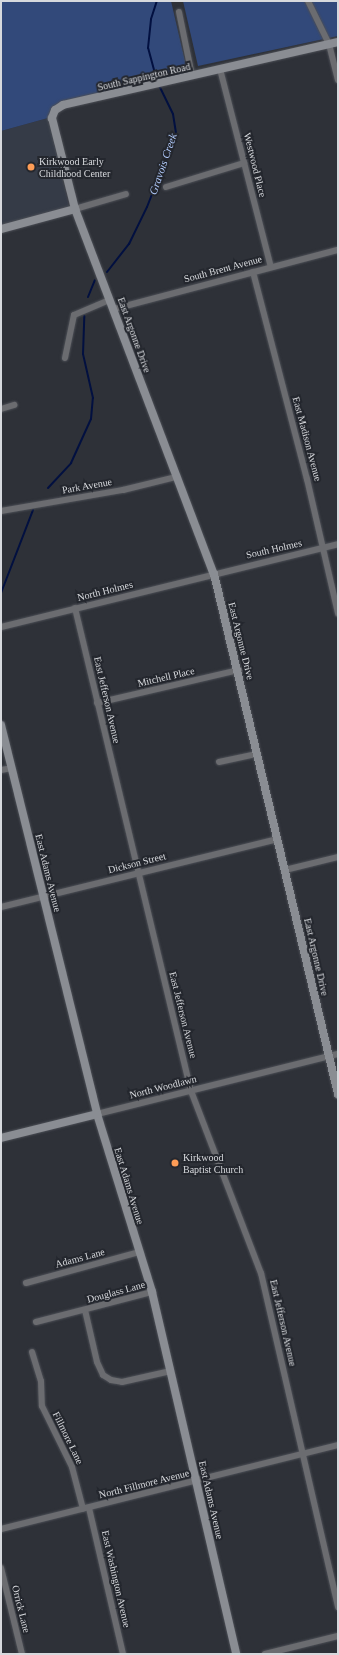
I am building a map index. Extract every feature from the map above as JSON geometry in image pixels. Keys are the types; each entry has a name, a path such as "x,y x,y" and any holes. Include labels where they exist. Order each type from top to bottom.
{"street":[{"path":"308,1 329,44 338,80"},
{"path":"179,12 192,76"},
{"name":"South Sappington Road","path":"75,209 52,122 54,112 63,105 338,42"},
{"name":"Westwood Place","path":"220,69 271,267"},
{"path":"166,187 244,163"},
{"path":"1,229 126,194"},
{"name":"East Argonne Drive","path":"75,209 214,574 239,670 277,839 338,1094"},
{"name":"South Brent Avenue","path":"114,309 338,250"},
{"name":"East Madison Avenue","path":"253,272 324,548 338,613"},
{"path":"65,358 74,314 110,300"},
{"path":"1,409 14,406"},
{"name":"Park Avenue","path":"1,511 123,490 176,477"},
{"name":"South Holmes","path":"214,574 338,544"},
{"name":"North Holmes","path":"1,627 214,574"},
{"name":"East Jefferson Avenue","path":"75,608 191,1091 261,1273 338,1607"},
{"name":"Mitchell Place","path":"97,703 239,670"},
{"name":"East Adams Avenue","path":"1,725 97,1114 152,1292 236,1654"},
{"path":"219,762 258,754"},
{"path":"1,770 12,768"},
{"name":"Dickson Street","path":"1,907 277,839"},
{"path":"285,870 338,858"},
{"name":"North Woodlawn","path":"1,1138 338,1054"},
{"name":"Adams Lane","path":"26,1283 139,1252"},
{"name":"Douglass Lane","path":"36,1322 152,1292"},
{"name":"Douglass Lane","path":"84,1310 97,1362 103,1375 112,1380 122,1382 171,1371"},
{"name":"Fillmore Lane","path":"32,1352 41,1381 42,1406 72,1467 86,1508"},
{"name":"North Fillmore Avenue","path":"1,1529 338,1445"},
{"name":"East Washington Avenue","path":"86,1508 123,1654"},
{"name":"Orrick Lane","path":"1,1568 22,1654"},
{"path":"265,1654 338,1636"}],"shaded area":[{"path":"1,1 171,1 188,74 53,107 48,118 1,131"},
{"path":"183,1 338,1 338,36 198,66"},
{"name":"Kirkwood Early Childhood Center","path":"48,118 69,207 1,226 1,131"}],"waterway":[{"name":"Gravois Creek","path":"157,1 151,19 148,48 157,81"},
{"name":"Gravois Creek","path":"107,272 129,244 147,207 176,133 173,114 159,85"},
{"name":"Gravois Creek","path":"88,297 95,280"},
{"name":"Gravois Creek","path":"48,488 71,463 91,419 93,398 83,354 84,316"},
{"name":"Gravois Creek","path":"1,593 33,510"}],"place":[{"name":"Kirkwood Early Childhood Center","path":"31,167"},
{"name":"Kirkwood Baptist Church","path":"175,1163"}]}
